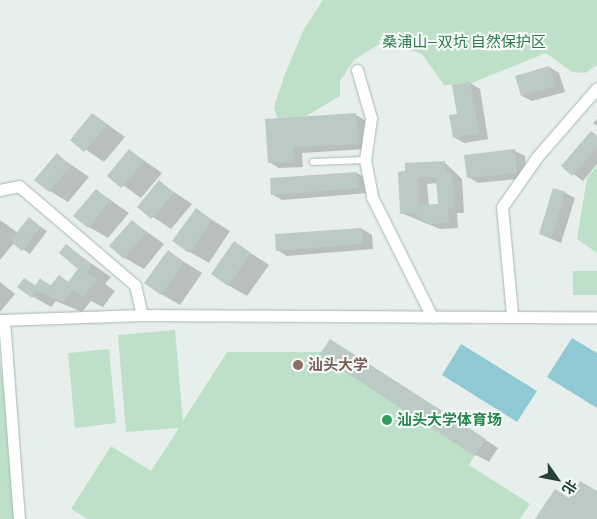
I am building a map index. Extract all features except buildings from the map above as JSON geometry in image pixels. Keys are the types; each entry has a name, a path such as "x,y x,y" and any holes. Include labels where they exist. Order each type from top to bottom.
{"street":[{"path":"357,70 371,118 365,160 372,197 432,317"},
{"path":"512,314 502,207 537,157 597,88"},
{"path":"0,190 19,186 134,285 142,315"},
{"path":"19,519 2,320 142,315 432,317 512,314 597,317"}],"lane":[{"path":"313,162 365,160"}],"green space":[{"name":"桑浦山—双坑 自然保护区","path":"323,0 597,0 597,65 585,73 572,72 546,53 467,85 444,85 422,54 384,41 354,60 340,81 340,96 306,116 278,121 274,107 285,74 304,29"},
{"path":"597,166 597,253 577,239 587,178"},
{"path":"573,271 597,271 597,295 573,295"},
{"path":"175,330 183,421 227,352 328,352 479,448 469,465 530,504 520,519 88,519 71,509 111,446 151,471 179,428 126,432 118,335"},
{"path":"109,349 116,423 75,428 68,353"},
{"path":"0,360 18,507 18,519 0,519"}],"water":[{"path":"572,338 597,353 597,408 547,377"},
{"path":"461,344 537,391 517,422 442,375"}],"place":[{"name":"汕头大学","path":"298,365"},
{"name":"汕头大学体育场","path":"387,420"}]}
